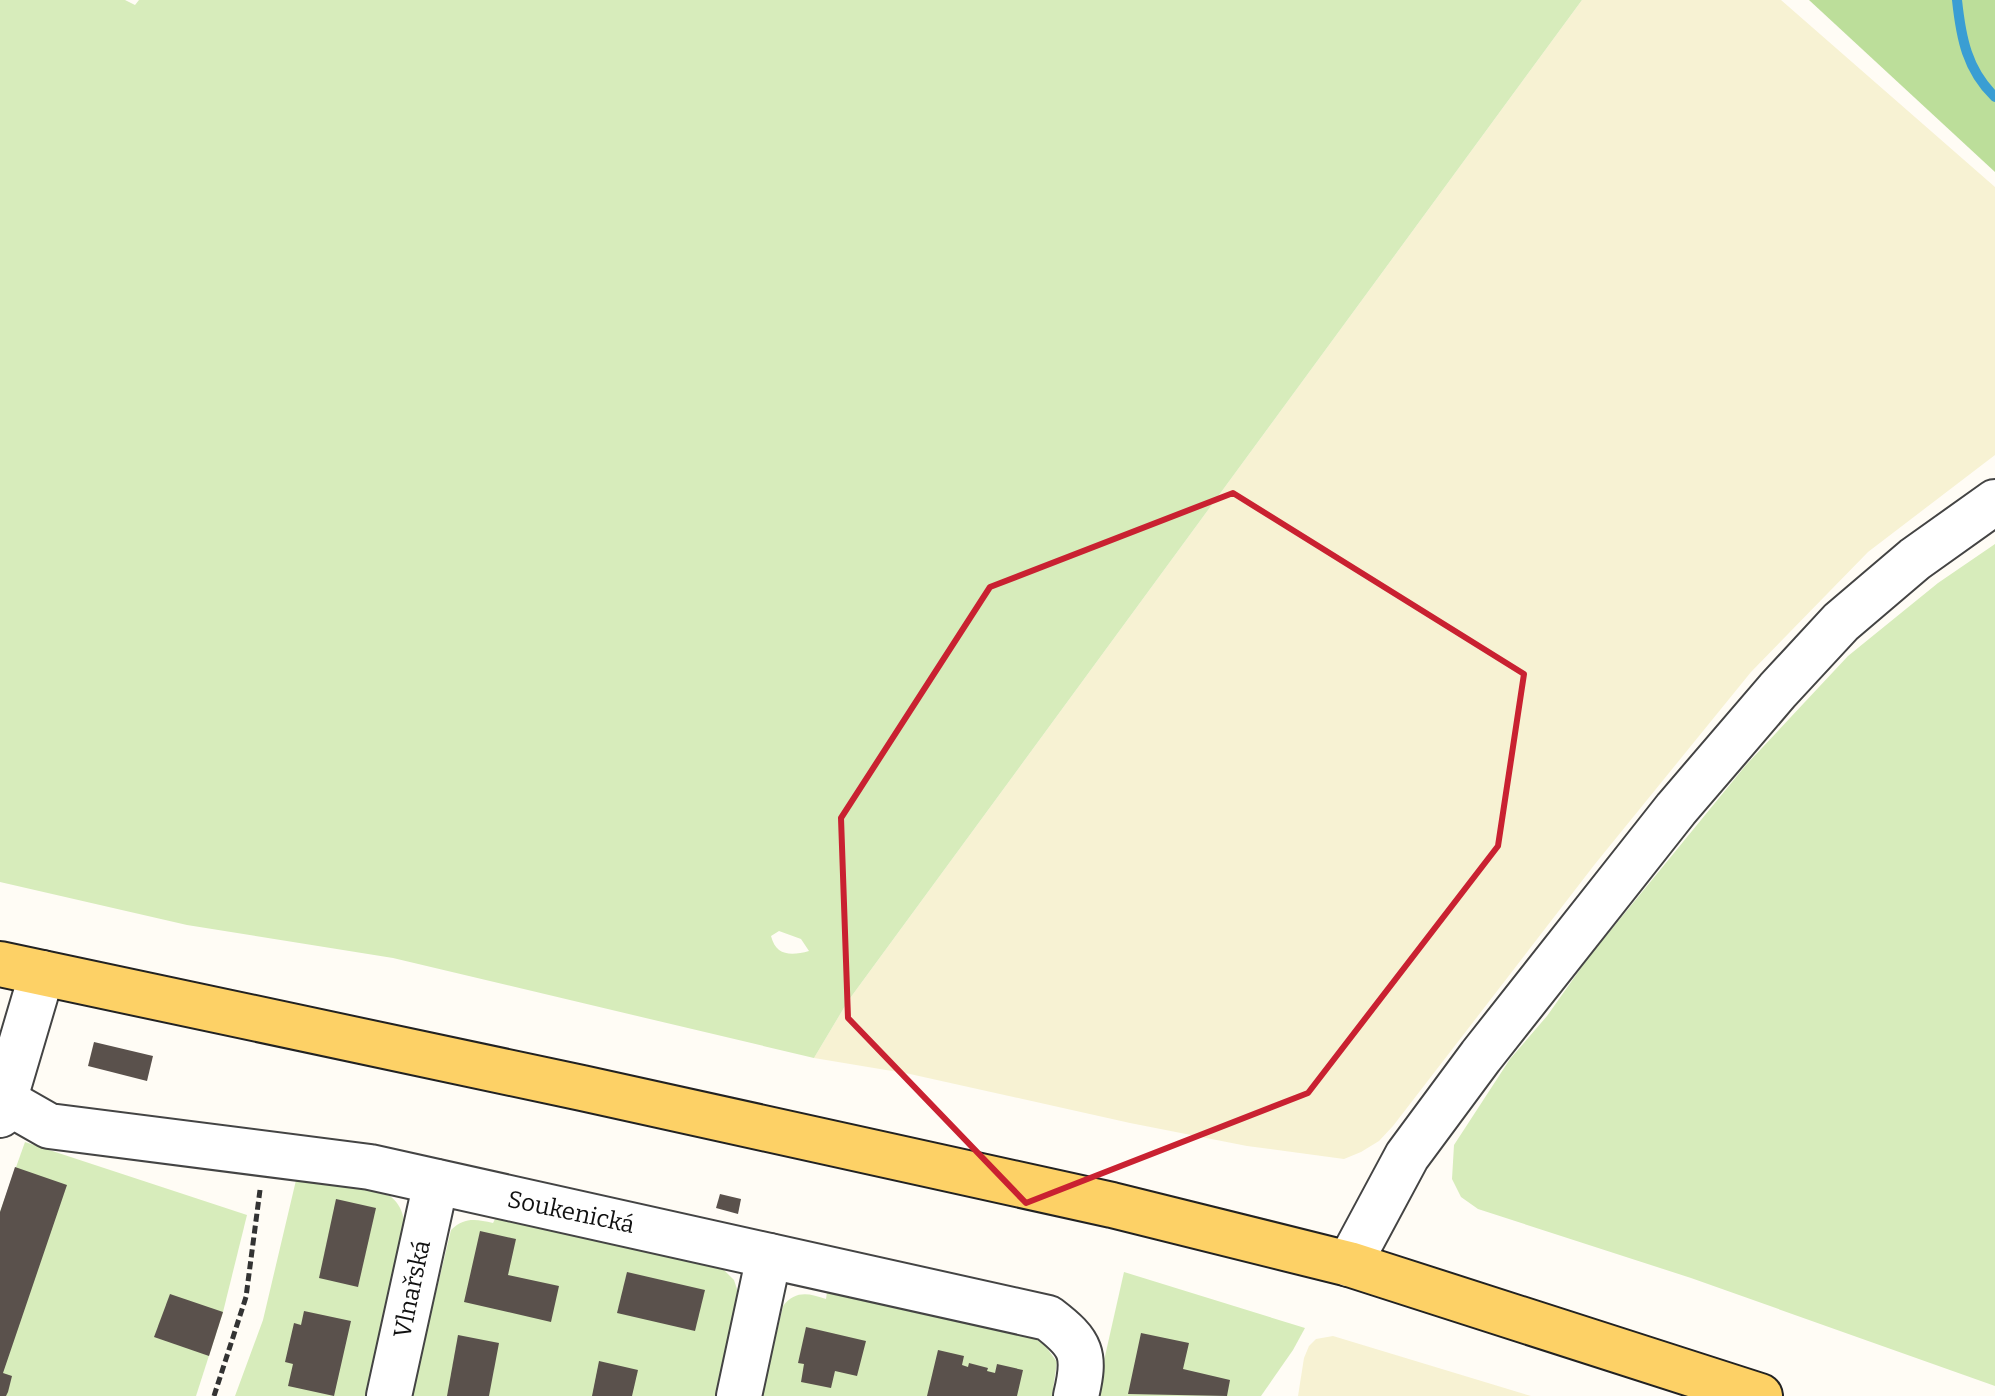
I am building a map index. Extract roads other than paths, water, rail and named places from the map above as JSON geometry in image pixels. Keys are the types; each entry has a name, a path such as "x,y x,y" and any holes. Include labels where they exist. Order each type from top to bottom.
{"main road":[{"path":"0,964 1081,1198 1349,1264 1760,1396"}],"street":[{"path":"1349,1264 1407,1156 1481,1056 1676,809 1841,622 1915,559 1995,502"},
{"path":"2,1104 42,973"},
{"name":"Soukenická","path":"2,1104 49,1126 370,1167 1048,1318 1069,1334 1080,1351 1081,1377 1076,1396"},
{"name":"Vlnařská","path":"389,1396 436,1182"},
{"path":"739,1396 769,1256"}],"waterway":[{"path":"1957,0 1967,53 1978,76 1995,97"}]}
